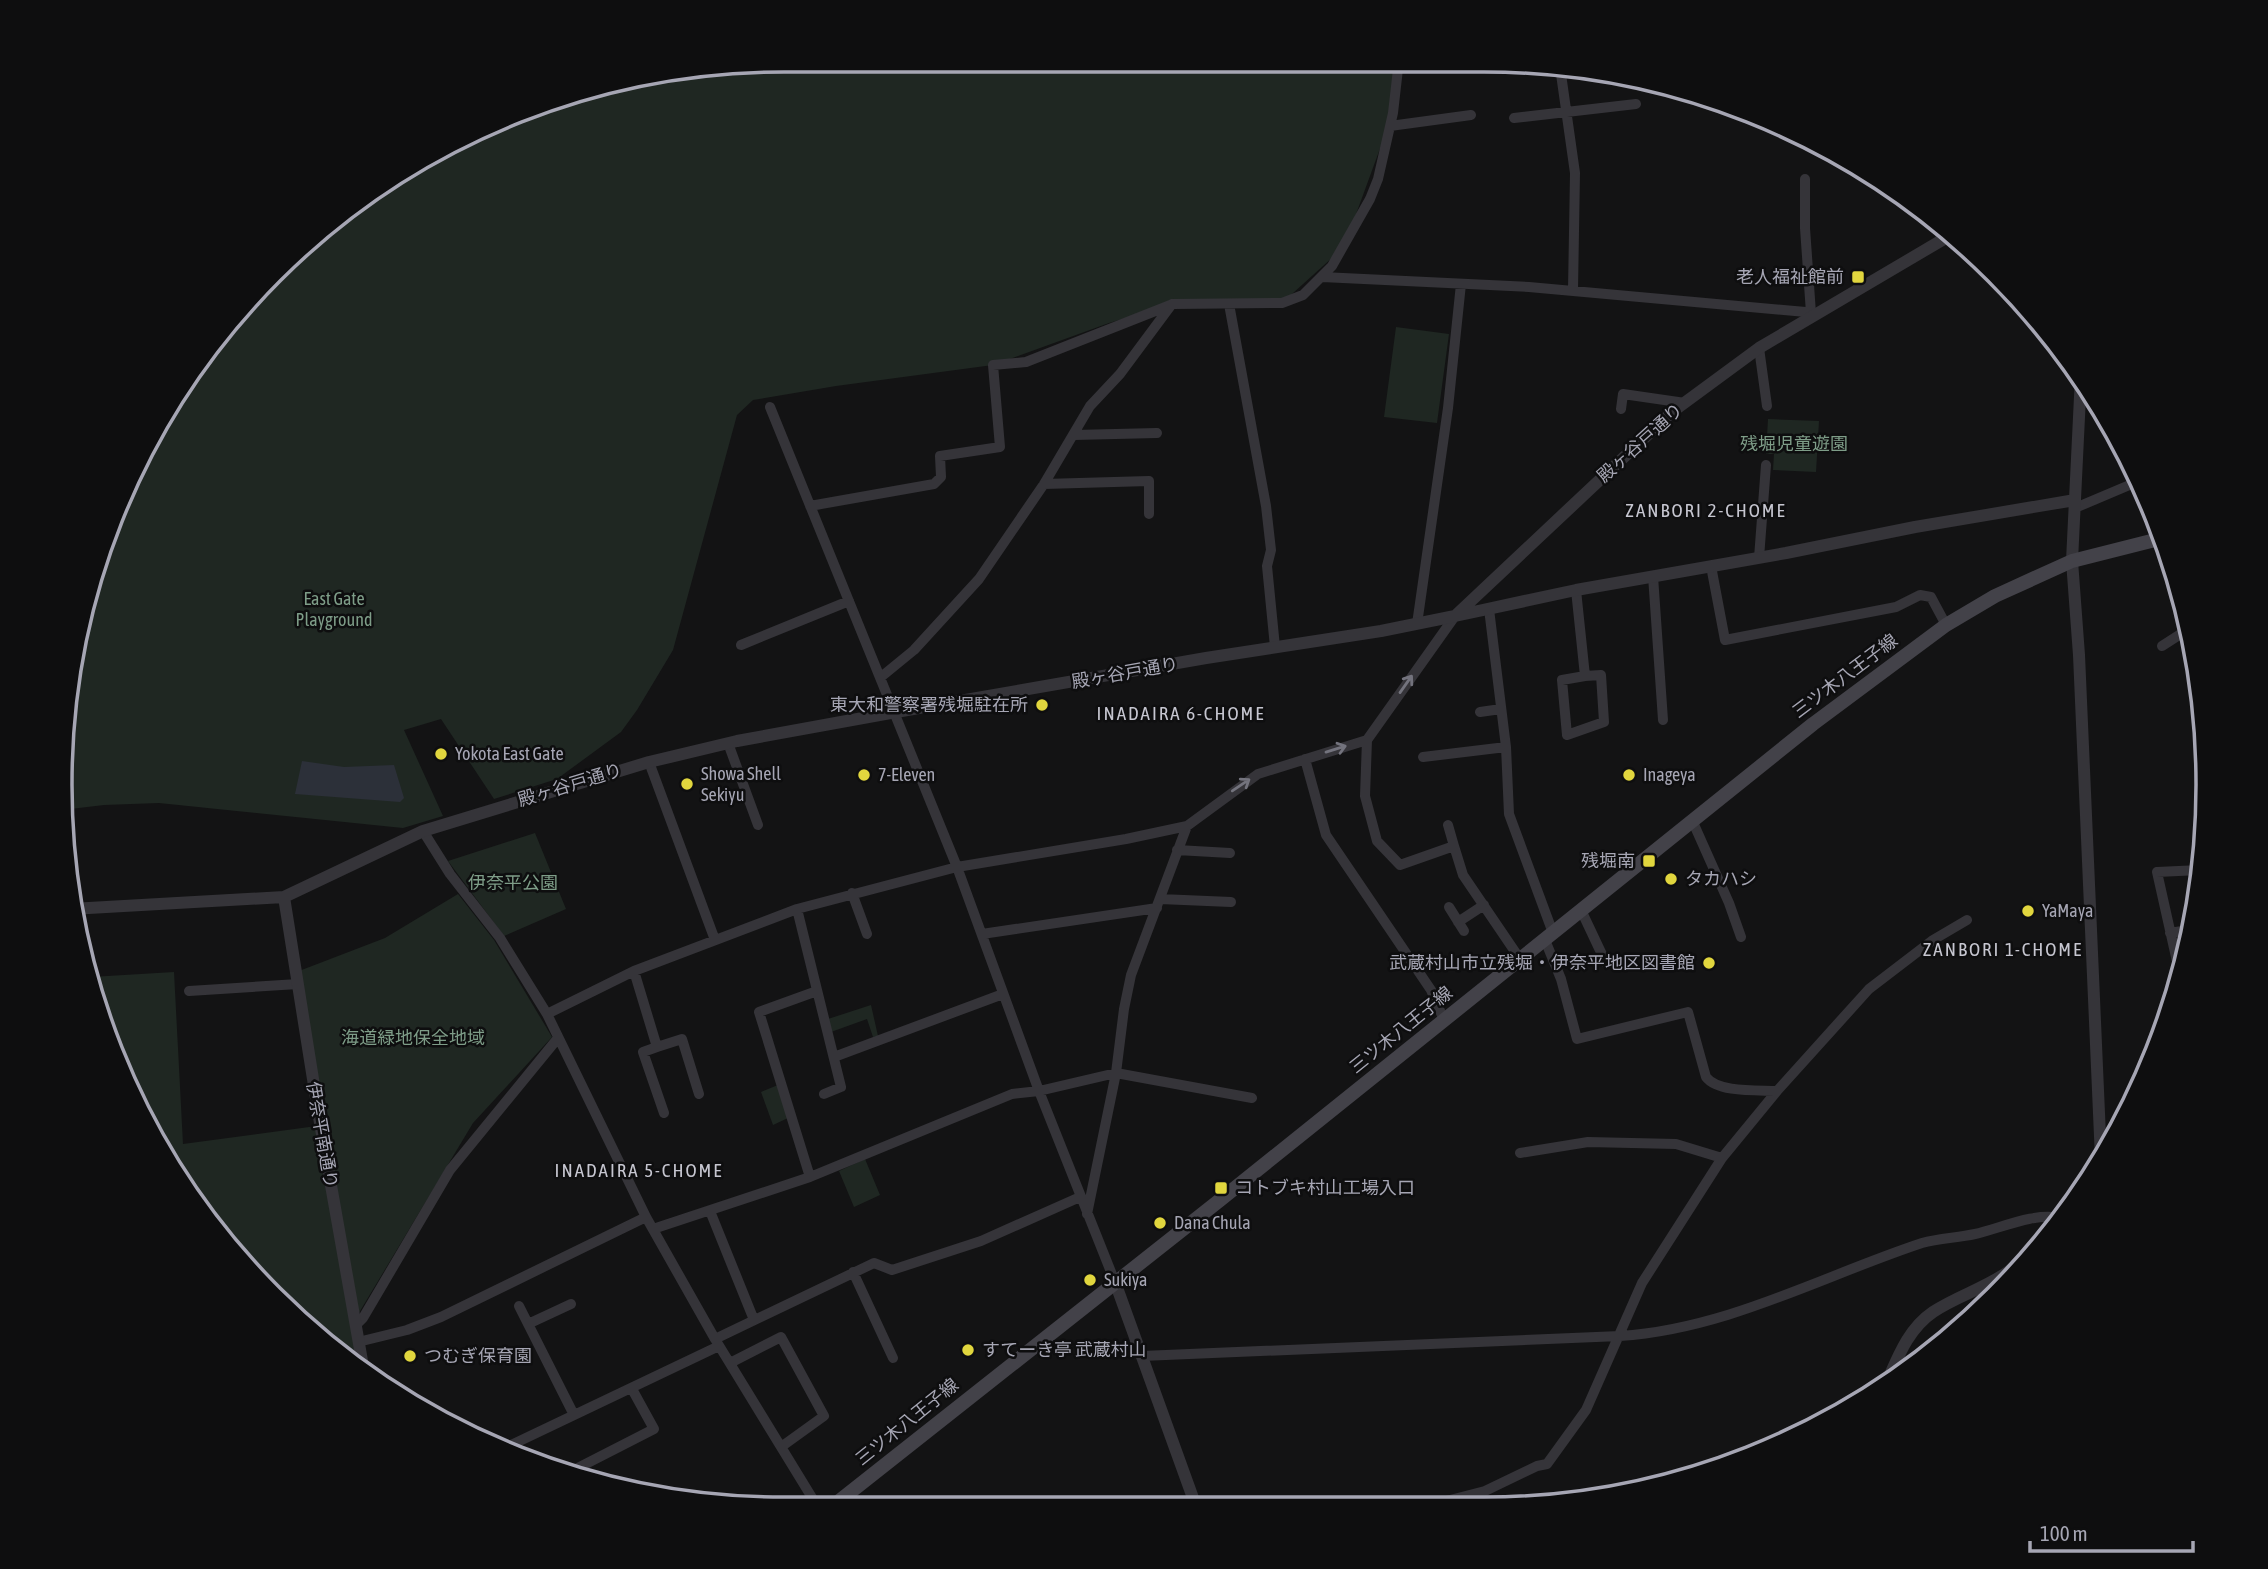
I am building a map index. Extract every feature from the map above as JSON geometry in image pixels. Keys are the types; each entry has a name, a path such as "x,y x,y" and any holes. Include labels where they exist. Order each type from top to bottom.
{"main road":[{"name":"三ツ木八王子線","path":"845,1497 1813,724 1946,625 1994,596 2072,561 2153,541"}],"street":[{"path":"810,506 934,484 941,477 940,456 1000,447 993,365 1026,362 1173,304 1288,302 1303,295 1322,277 1344,247 1370,200 1378,179 1390,127 1398,72"},
{"path":"1561,76 1575,173 1573,290"},
{"path":"1514,118 1636,104"},
{"path":"1390,127 1471,115"},
{"path":"1322,277 1573,290 1814,313 1805,228 1805,179"},
{"name":"殿ヶ谷戸通り","path":"83,908 284,897 423,831 649,762 728,743 1455,616 1489,581 1685,403 1759,348 1814,313 1942,240"},
{"path":"1417,624 1448,408 1461,284"},
{"path":"881,677 914,649 979,579 1044,484 1090,406 1120,374 1173,304"},
{"path":"1229,304 1266,506 1271,550 1267,566 1275,648"},
{"path":"1759,348 1767,406"},
{"path":"1621,409 1623,394 1685,403"},
{"path":"2080,395 2072,561 2079,654 2100,1142"},
{"path":"770,407 957,867 1039,1091 1115,1282 1192,1497"},
{"path":"1074,435 1157,433"},
{"path":"1759,558 1766,465"},
{"path":"1044,484 1150,481 1149,514"},
{"path":"1454,846 1400,865 1377,841 1365,796 1367,740 1455,616 1576,590 1915,527 2075,504 2130,484"},
{"path":"1711,566 1725,640 1896,607 1920,595 1931,597 1946,625"},
{"path":"1653,576 1663,720"},
{"path":"1576,590 1585,676"},
{"path":"741,645 849,601"},
{"path":"1489,609 1506,747 1509,814 1549,936 1577,1039 1688,1012 1706,1077 1710,1082 1720,1087 1777,1091"},
{"path":"2162,646 2180,634"},
{"path":"1601,675 1604,722 1567,734 1562,680 1585,676 1601,675"},
{"path":"1480,712 1501,709"},
{"path":"547,1014 634,971 797,909 957,867 1187,826 1258,774 1367,740"},
{"path":"728,743 758,825"},
{"path":"1423,757 1506,747"},
{"path":"1305,759 1326,835 1431,990 1444,1020"},
{"path":"649,762 715,940"},
{"path":"1692,820 1741,937"},
{"path":"1448,825 1462,875 1520,959"},
{"path":"1087,1214 1116,1073 1124,1009 1132,975 1187,826"},
{"path":"423,831 450,874 500,938 547,1014 646,1217 717,1342 812,1497"},
{"path":"1177,850 1230,853"},
{"path":"2175,955 2157,872 2191,870"},
{"path":"852,893 867,934"},
{"name":"伊奈平南通り","path":"284,897 361,1357"},
{"path":"982,934 1159,903 1231,902"},
{"path":"1449,908 1461,926 1484,905"},
{"path":"797,909 841,1087 824,1094"},
{"path":"1581,910 1606,963"},
{"path":"1463,1497 1485,1491 1537,1466 1547,1464 1586,1410 1642,1283 1722,1158 1777,1091 1869,989 1933,940 1967,919"},
{"path":"2170,933 2181,931"},
{"path":"634,971 657,1047"},
{"path":"189,991 298,984"},
{"path":"810,1177 759,1012 817,991"},
{"path":"834,1057 1003,994"},
{"path":"356,1325 363,1318 450,1170 558,1038"},
{"path":"664,1113 643,1052 682,1040 699,1094"},
{"path":"653,1229 810,1177 1012,1094 1039,1091 1116,1073 1251,1098"},
{"path":"1520,1153 1588,1142 1676,1144 1722,1158"},
{"path":"514,1444 632,1389 754,1320 853,1272 874,1264 892,1270 981,1241 1080,1197"},
{"path":"710,1211 754,1320"},
{"path":"358,1342 407,1330 441,1317 646,1217"},
{"path":"1142,1356 1620,1336 1668,1330 1746,1309 1925,1242 2050,1217"},
{"path":"853,1272 894,1358"},
{"path":"1894,1366 1904,1344 1928,1316 1995,1280"},
{"path":"528,1324 571,1304"},
{"path":"519,1306 574,1415"},
{"path":"730,1363 781,1337 824,1416 781,1447"},
{"path":"580,1467 654,1429 632,1389"}],"green space":[{"name":"East Gate Playground","path":"1398,72 1393,113 1344,247 1282,303 1173,304 1109,323 993,365 753,400 737,415 673,650 621,732 557,779 494,799 441,719 404,730 443,816 403,828 159,803 73,809 73,738 78,691 96,600 126,512 145,469 192,389 249,315 315,249 351,219 428,167 512,126 600,96 645,85 738,73"},
{"path":"1396,327 1449,334 1437,423 1384,417"},
{"name":"残堀児童遊園","path":"1768,419 1819,421 1816,472 1773,470 1774,454 1766,454"},
{"name":"伊奈平公園","path":"535,833 566,909 504,936 448,861"},
{"name":"海道緑地保全地域","path":"458,894 494,940 552,1037 473,1123 351,1326 356,1354 281,1288 219,1218 192,1180 145,1100 126,1057 98,977 174,972 183,1144 324,1125 299,971 385,938"},
{"path":"871,1005 878,1036 873,1037 867,1019 831,1032 828,1019"},
{"path":"778,1085 788,1118 773,1125 761,1092"},
{"path":"865,1159 880,1195 854,1207 839,1171"}],"shaded area":[{"path":"302,761 344,767 394,765 404,798 400,802 295,794"}],"place":[{"name":"老人福祉館前","path":"1858,277"},
{"name":"東大和警察署残堀駐在所","path":"1042,705"},
{"name":"Yokota East Gate","path":"441,754"},
{"name":"7-Eleven","path":"864,775"},
{"name":"Inageya","path":"1629,775"},
{"name":"Showa Shell Sekiyu","path":"687,784"},
{"name":"残堀南","path":"1649,861"},
{"name":"タカハシ","path":"1671,879"},
{"name":"YaMaya","path":"2028,911"},
{"name":"武蔵村山市立残堀・伊奈平地区図書館","path":"1709,963"},
{"name":"コトブキ村山工場入口","path":"1221,1188"},
{"name":"Dana Chula","path":"1160,1223"},
{"name":"Sukiya","path":"1090,1280"},
{"name":"すてーき亭 武蔵村山","path":"968,1350"},
{"name":"つむぎ保育園","path":"410,1356"}],"district":[{"name":"ZANBORI 2-CHOME","path":"1706,510"},
{"name":"INADAIRA 6-CHOME","path":"1181,713"},
{"name":"ZANBORI 1-CHOME","path":"2003,949"},
{"name":"INADAIRA 5-CHOME","path":"639,1170"}]}
